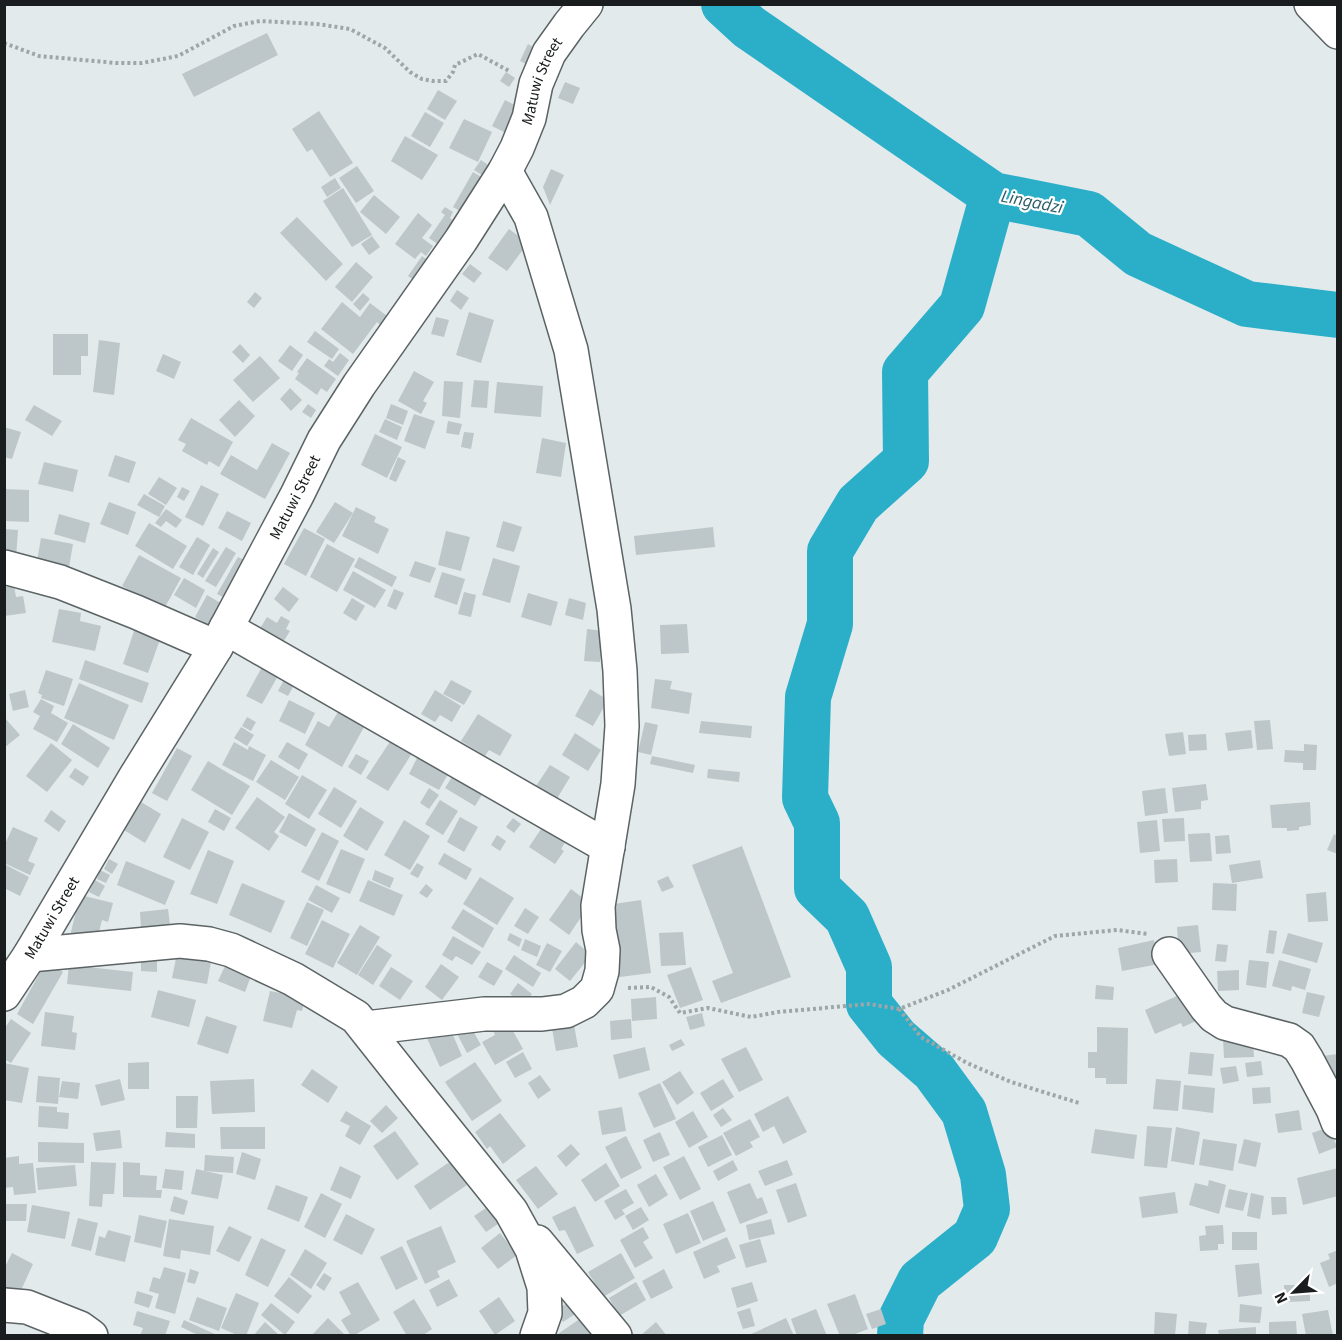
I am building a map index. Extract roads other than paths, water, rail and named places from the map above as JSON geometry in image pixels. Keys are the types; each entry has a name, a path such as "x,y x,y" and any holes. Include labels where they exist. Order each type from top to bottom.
{"street":[{"name":"Matuwi Street","path":"4,994 30,955 221,638 324,440 359,385 461,240 505,171 529,118 536,84 549,53 586,4"},
{"path":"1311,4 1338,32"},
{"path":"366,1028 484,1014 542,1014 566,1011 584,1002 597,989 602,971 603,950 598,906 618,784 622,726 614,609 571,350 531,217 505,171"},
{"path":"4,567 60,582 136,612 221,638 304,674 333,688 608,847"},
{"path":"30,955 180,941 209,944 231,950 293,979 356,1017 511,1211 615,1335"},
{"path":"1169,954 1214,1016 1225,1023 1289,1040 1299,1047 1338,1122"},
{"path":"511,1211 532,1249 544,1287 545,1313 537,1335"},
{"path":"4,1305 27,1307 80,1328 91,1335"}],"waterway":[{"name":"Lingadzi","path":"724,4 749,27 993,195 1089,214 1138,254 1247,304 1338,315"},
{"path":"900,1336 901,1319 920,1281 975,1237 987,1209 983,1175 964,1112 934,1071 896,1038 869,1004 869,967 847,917 817,888 817,823 805,798 808,697 830,624 830,551 858,504 906,461 905,372 962,306 993,195"}]}
